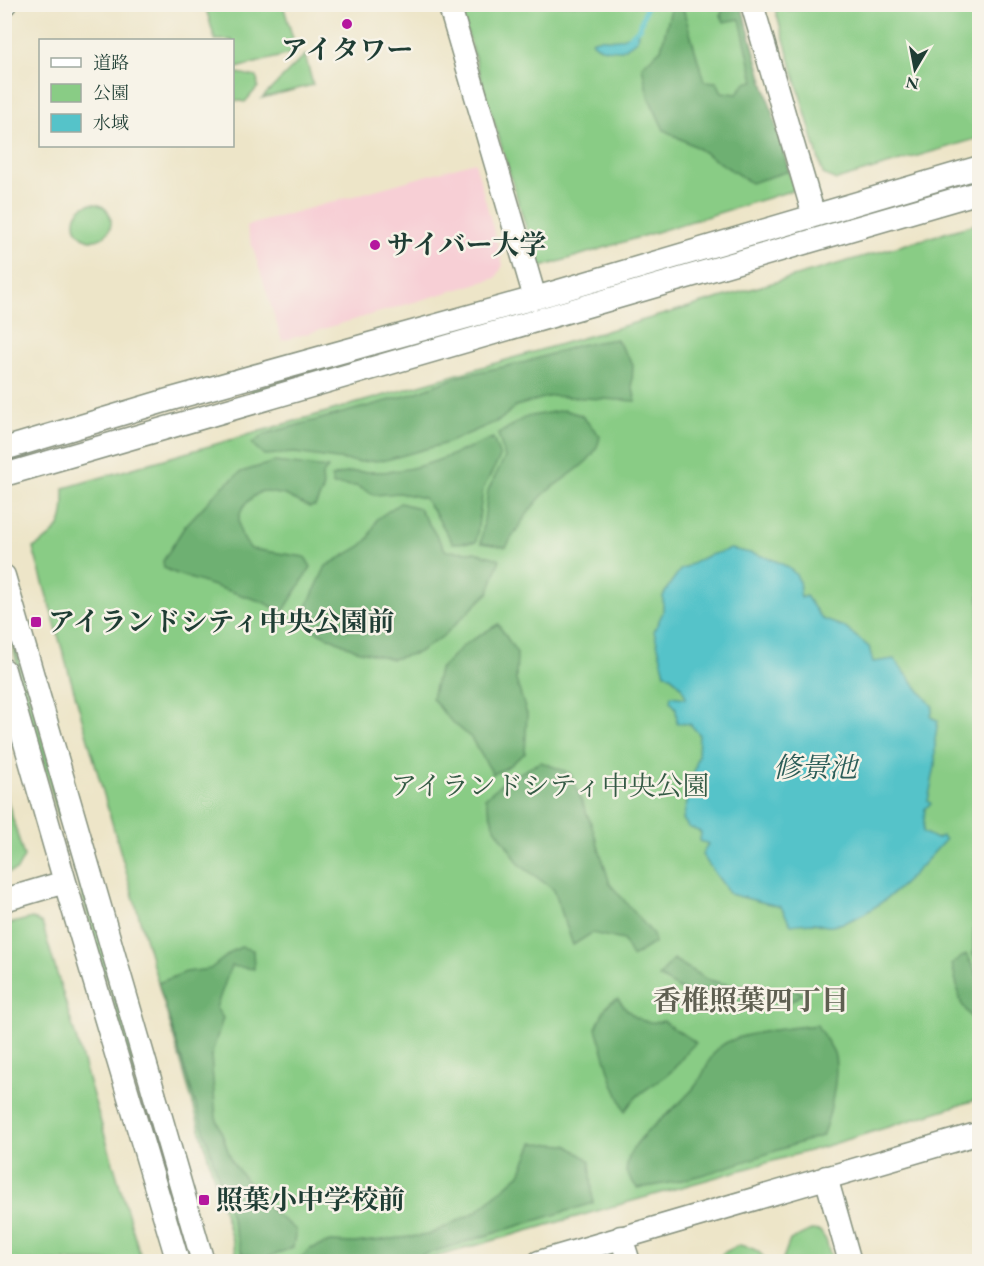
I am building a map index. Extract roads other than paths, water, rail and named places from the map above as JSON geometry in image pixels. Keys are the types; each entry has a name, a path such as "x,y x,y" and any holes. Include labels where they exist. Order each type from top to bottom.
{"street":[{"path":"449,4 535,298"},
{"path":"752,4 814,216"},
{"path":"4,449 168,400 535,298 980,167"},
{"path":"4,475 980,192"},
{"path":"4,576 203,1262"},
{"path":"4,670 178,1262"},
{"path":"4,900 65,882"},
{"path":"538,1262 980,1133"},
{"path":"826,1177 850,1262"},
{"path":"621,1237 628,1262"}],"water":[{"path":"638,33 637,40 622,50 601,48 592,41 618,39"},
{"name":"修景池","path":"731,549 768,558 793,571 799,580 801,598 806,596 822,619 844,627 869,647 873,662 894,659 933,707 931,717 938,721 935,766 928,801 931,804 925,808 923,832 936,839 942,836 945,840 908,880 880,903 849,921 832,926 814,923 791,925 781,907 730,894 702,855 708,844 700,841 701,832 688,827 683,819 698,756 699,734 690,724 677,723 676,708 670,701 671,696 686,698 678,683 665,673 654,631 663,612 663,596 680,570 707,556"}],"waterway":[{"path":"628,38 640,27 647,4"}],"place":[{"name":"アイタワー","path":"347,24"},
{"name":"サイバー大学","path":"375,245"},
{"name":"アイランドシティ中央公園前","path":"36,622"},
{"name":"照葉小中学校前","path":"204,1200"}],"district":[{"name":"香椎照葉四丁目","path":"751,1000"}],"park label":[{"name":"アイランドシティ中央公園","path":"550,786"}]}
